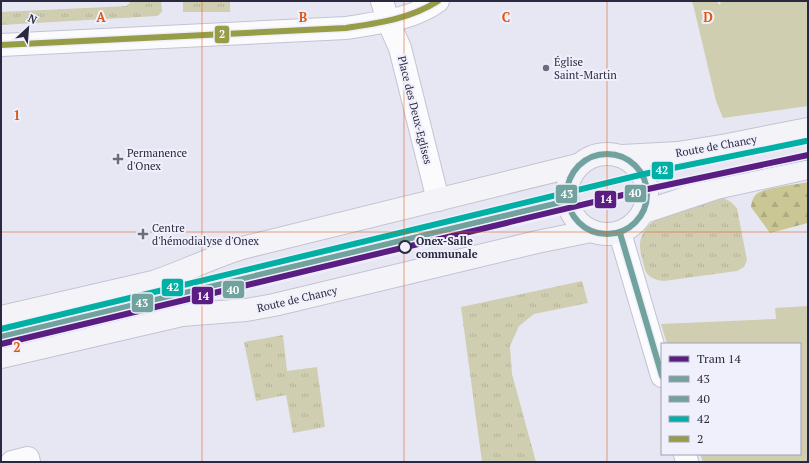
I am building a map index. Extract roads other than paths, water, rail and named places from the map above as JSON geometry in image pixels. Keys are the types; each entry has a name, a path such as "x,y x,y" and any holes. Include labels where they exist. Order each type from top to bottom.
{"main road":[{"name":"Route de Chancy","path":"622,156 678,153 808,129"},
{"path":"1,317 152,282 169,277 232,251 246,247 578,165 594,156 604,153 622,156 631,161 638,168 646,182 647,201 644,212 638,221 630,228 620,233 611,234 601,234 582,226 575,218 567,202 566,195 572,174 578,165"},
{"path":"644,212 716,188 808,168"},
{"name":"Route de Chancy","path":"1,357 182,315 246,310 274,305 537,242 591,231"}],"street":[{"path":"1,45 346,28 385,11 413,14 438,1"},
{"name":"Place des Deux-Eglises","path":"385,11 400,48 438,200"},
{"path":"620,233 661,373"}],"tram line":[{"name":"14","path":"1,344 648,189 808,155"}],"place":[{"name":"Église Saint-Martin","path":"546,68"},
{"name":"Permanence d'Onex","path":"118,159"},
{"name":"Centre d'hémodialyse d'Onex","path":"143,234"},
{"name":"Onex-Salle communale","path":"405,247"}]}
